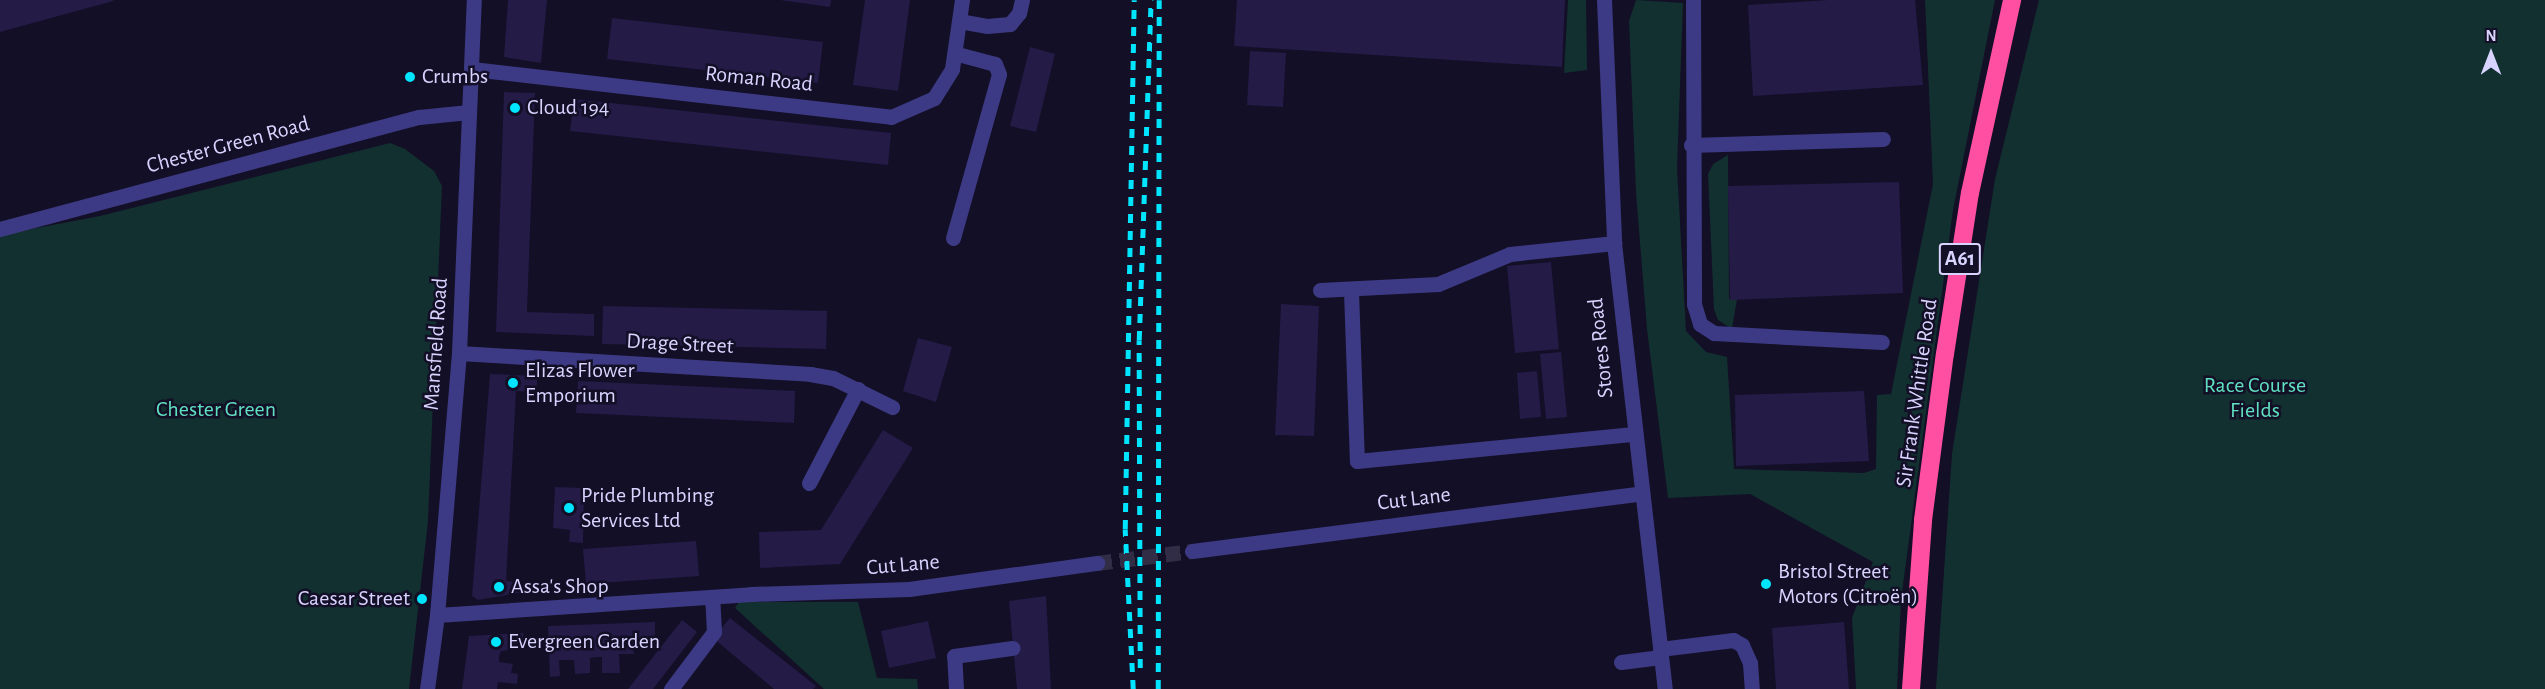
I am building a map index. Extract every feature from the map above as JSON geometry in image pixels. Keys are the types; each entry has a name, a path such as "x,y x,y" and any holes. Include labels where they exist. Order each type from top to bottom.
{"highway":[{"name":"Sir Frank Whittle Road","path":"1911,689 1923,520 1970,193 2012,0"}],"street":[{"name":"Mansfield Road","path":"427,689 437,615 459,353 474,0"},
{"name":"Roman Road","path":"472,69 891,117 934,98 952,69 962,0"},
{"path":"959,21 987,26 1010,24 1020,13 1022,0"},
{"name":"Stores Road","path":"1604,0 1614,243 1634,434 1665,689"},
{"path":"1693,0 1691,145 1694,304 1700,324 1714,333 1882,342"},
{"path":"953,238 999,74 995,64 954,54"},
{"name":"Chester Green Road","path":"0,229 419,117 469,112"},
{"path":"1691,145 1882,139"},
{"path":"1320,290 1352,291 1438,284 1510,254 1614,243"},
{"path":"1352,291 1357,461 1634,434"},
{"name":"Drage Street","path":"459,353 810,374 833,378 892,407"},
{"path":"809,483 858,389"},
{"name":"Cut Lane","path":"1192,551 1642,493"},
{"name":"Cut Lane","path":"712,597 909,589 1097,563"},
{"path":"437,615 712,597 714,632 671,689"},
{"path":"1621,662 1733,640 1743,645 1750,663 1752,689"},
{"path":"956,689 954,656 1012,648"}],"green space":[{"path":"1568,0 1586,0 1587,70 1564,73"},
{"path":"1636,0 1683,3 1677,168 1686,331 1706,352 1727,357 1734,469 1864,473 1876,469 1877,395 1891,394 1933,184 1925,0 1995,0 1953,210 1901,600 1897,689 1856,689 1852,618 1873,562 1750,494 1668,498 1647,329 1636,193 1629,21"},
{"name":"Race Course Fields","path":"2039,0 2545,0 2545,689 1936,689 1952,454 1995,179"},
{"name":"Chester Green","path":"390,143 405,149 434,171 442,186 428,521 409,689 0,689 0,235 100,216"},
{"path":"1728,155 1729,299 1737,299 1732,329 1718,320 1714,309 1708,174 1713,164"},
{"path":"739,602 858,602 877,678 917,679 918,689 824,689 735,608"}],"building":[{"path":"0,0 113,0 113,1 0,32"},
{"path":"508,0 547,0 541,63 504,57"},
{"path":"780,0 831,0 830,7"},
{"path":"865,0 910,0 898,91 853,85"},
{"path":"1237,0 1565,0 1562,67 1234,46"},
{"path":"1828,0 1915,0 1923,85 1753,96 1748,5"},
{"path":"612,18 823,42 818,83 607,59"},
{"path":"1030,47 1055,54 1036,132 1010,126"},
{"path":"1250,51 1286,53 1283,107 1247,105"},
{"path":"504,92 535,93 527,312 594,314 594,336 496,332"},
{"path":"574,99 891,133 888,165 570,131"},
{"path":"1899,182 1903,293 1730,300 1728,186"},
{"path":"1551,262 1559,349 1515,353 1507,266"},
{"path":"1281,304 1319,306 1314,436 1275,435"},
{"path":"603,306 827,311 826,349 602,344"},
{"path":"918,338 952,347 936,402 903,391"},
{"path":"1561,352 1567,417 1546,419 1540,354"},
{"path":"1537,371 1541,417 1520,419 1517,373"},
{"path":"490,374 537,376 537,392 516,391 506,581 524,583 524,592 478,600 472,596"},
{"path":"578,381 795,391 794,423 576,413"},
{"path":"1864,391 1869,461 1736,466 1735,395"},
{"path":"883,430 913,448 840,564 760,568 759,532 821,530"},
{"name":"Pride Plumbing Services Ltd","path":"555,487 584,488 583,543 569,542 570,530 553,528"},
{"path":"696,541 699,576 586,584 583,549"},
{"path":"1046,596 1051,689 1017,689 1009,601"},
{"path":"730,618 816,686 813,689 774,689 713,638"},
{"path":"682,620 697,632 653,689 628,689"},
{"path":"928,621 936,658 889,668 881,631"},
{"path":"655,622 655,638 633,639 634,654 619,654 620,673 602,673 602,657 597,657 590,658 590,673 575,674 574,660 559,660 560,676 550,677 548,626"},
{"path":"1844,622 1849,689 1776,689 1772,628"},
{"path":"523,633 525,648 501,651 499,656 499,662 513,664 511,673 518,674 517,684 498,682 497,689 462,689 469,636"}],"tunnel":[{"path":"1097,563 1192,551"}],"railway":[{"path":"1133,689 1125,529 1134,0"},
{"path":"1140,668 1139,340 1151,0"},
{"path":"1158,689 1159,0"}],"place":[{"name":"Crumbs","path":"410,77"},
{"name":"Cloud 194","path":"515,108"},
{"name":"Elizas Flower Emporium","path":"513,383"},
{"name":"Pride Plumbing Services Ltd","path":"569,508"},
{"name":"Bristol Street Motors (Citroën)","path":"1766,584"},
{"name":"Assa's Shop","path":"499,587"},
{"name":"Caesar Street","path":"422,599"},
{"name":"Evergreen Garden","path":"496,642"}]}
